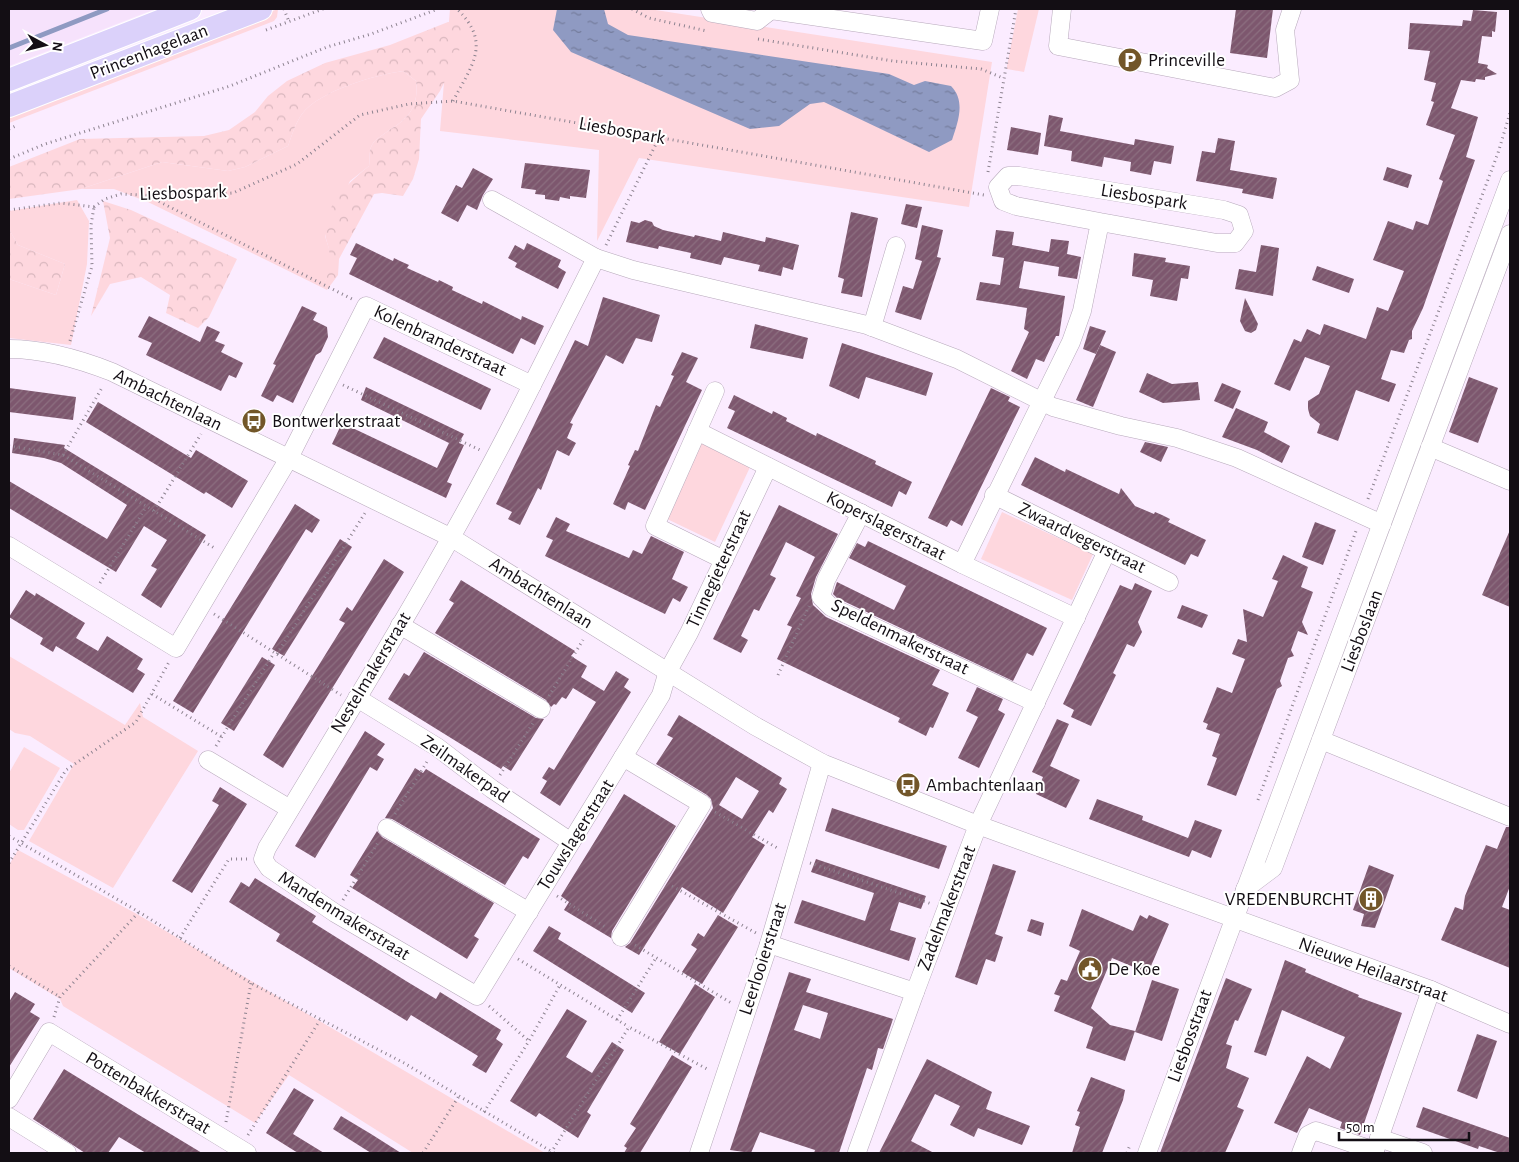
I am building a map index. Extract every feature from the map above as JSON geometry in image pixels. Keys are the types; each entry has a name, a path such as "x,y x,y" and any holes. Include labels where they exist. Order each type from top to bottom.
{"main road":[{"name":"Princenhagelaan","path":"9,80 190,9"},
{"name":"Princenhagelaan","path":"9,106 252,10"}],"street":[{"path":"710,9 712,13 757,21 771,10 983,41 990,9"},
{"path":"1062,9 1058,46 1276,88 1290,80 1286,30 1292,9"},
{"name":"Liesbospark","path":"1008,176 1019,176 1224,210 1239,215 1244,231 1235,243 1217,243 1100,222 1016,206 1003,201 998,187 1008,176"},
{"name":"Liesboslaan","path":"1234,918 1510,180"},
{"path":"492,200 596,258 634,270 872,327 957,359 1053,407 1121,426 1177,438 1237,458 1382,524"},
{"name":"Liesbospark","path":"1042,400 1071,342 1082,311 1100,222"},
{"name":"Liesboslaan","path":"1245,889 1273,868 1510,234"},
{"path":"872,327 896,246"},
{"path":"1482,257 1499,264"},
{"path":"452,538 496,458 596,258"},
{"name":"Kolenbranderstraat","path":"289,458 366,306 532,385"},
{"name":"Ambachtenlaan","path":"9,349 30,350 66,357 112,372 452,538 668,670 755,726 822,763 978,825 1234,918"},
{"path":"1445,354 1463,361"},
{"path":"716,391 654,526 724,560"},
{"path":"962,564 1042,400"},
{"name":"Koperslagerstraat","path":"697,431 962,564 1076,618"},
{"path":"1430,447 1510,481"},
{"path":"9,546 176,648 289,458"},
{"name":"Tinnegieterstraat","path":"668,670 689,633 768,467"},
{"name":"Zwaardvegerstraat","path":"994,495 1169,582"},
{"name":"Speldenmakerstraat","path":"861,513 826,580 821,597 830,607 1036,703"},
{"name":"Nestelmakerstraat","path":"290,809 452,538"},
{"path":"978,825 1107,551"},
{"path":"400,625 541,709"},
{"name":"Touwslagerstraat","path":"477,996 661,695 668,670"},
{"name":"Zeilmakerpad","path":"355,701 436,747 492,789 571,842"},
{"path":"1321,740 1510,817"},
{"path":"621,937 702,804 623,757"},
{"path":"208,760 290,809"},
{"name":"Leerlooierstraat","path":"699,1153 769,942 822,763"},
{"name":"Mandenmakerstraat","path":"290,809 267,848 263,859 269,868 335,913 477,996"},
{"name":"Zadelmakerstraat","path":"857,1152 978,825"},
{"path":"387,828 529,912"},
{"name":"Nieuwe Heilaarstraat","path":"1234,918 1430,990 1510,1024"},
{"name":"Liesbosstraat","path":"1147,1153 1234,918"},
{"name":"Zadelmakerstraat","path":"769,942 915,992"},
{"path":"1376,1147 1430,990"},
{"path":"9,1099 50,1032"},
{"name":"Pottenbakkerstraat","path":"50,1032 243,1151"},
{"path":"9,1117 67,1153"},
{"path":"1301,1153 1308,1135 1316,1131 1376,1147 1423,1153"}],"path":[{"path":"284,9 289,22"},
{"path":"9,159 45,144 230,86 327,47 371,34 438,9"},
{"path":"453,102 477,52 477,38 468,19 456,9"},
{"path":"632,9 649,18 716,32"},
{"path":"987,175 1016,9"},
{"path":"753,39 913,64 981,69 1003,78"},
{"name":"Liesbospark","path":"94,207 105,198 122,194 176,197 232,192 296,164 360,116 409,104 453,102 984,196 985,191"},
{"path":"1258,801 1498,153 1510,112"},
{"path":"596,258 606,245 659,138"},
{"path":"147,196 366,306"},
{"path":"9,210 61,203 94,207 91,225 92,266 66,357"},
{"path":"63,455 112,372"},
{"path":"330,378 496,458"},
{"path":"154,511 210,420"},
{"path":"9,446 63,455 230,557"},
{"path":"208,760 373,500"},
{"path":"92,597 146,507"},
{"path":"778,675 810,604 821,597"},
{"path":"200,606 275,654 355,701"},
{"path":"9,863 66,770 136,722 176,648"},
{"path":"152,694 222,738"},
{"path":"702,804 794,858 946,909"},
{"path":"9,836 140,912 251,982 404,1063 552,1153 629,1027"},
{"path":"180,938 229,859 263,859"},
{"path":"657,878 769,942"},
{"path":"543,887 621,937 746,1012"},
{"path":"50,1032 60,997 140,912"},
{"path":"505,950 629,1027 724,1078"},
{"path":"618,1020 656,958"},
{"path":"9,966 60,997"},
{"path":"218,1135 228,1119 251,982"},
{"path":"484,1112 529,1041 560,985"},
{"path":"477,996 529,1041"},
{"path":"243,1151 320,1020"},
{"path":"423,1153 459,1096"},
{"path":"1127,1153 1130,1144"}],"shaded area":[{"path":"9,9 155,9 9,66"}],"green space":[{"path":"278,9 277,17 274,21 9,123 9,113"},
{"path":"450,9 649,9 992,62 969,207 639,158 597,241 599,150 440,131"},
{"path":"1018,9 1039,9 1024,72 1007,69"},
{"path":"448,22 462,23 463,36 458,55 440,91 421,119 419,159 413,179 403,196 382,193 374,194 339,259 338,275 327,290 323,288 330,260 325,236 329,212 339,194 369,166 372,144 402,121 411,111 416,98 416,81 403,71 363,80 321,98 302,114 288,146 245,167 228,171 162,162 81,189 9,199 9,167 80,139 204,136 229,130 255,112 268,96 287,81 325,63 390,45"},
{"path":"403,71 416,81 417,90 414,105 402,121 372,144 369,166 350,181 325,236 330,252 330,268 323,288 148,202 114,189 81,189 162,162 228,171 245,167 288,146 302,114 321,98 363,80"},
{"path":"77,200 89,221 87,264 71,345 9,338 9,279 56,295 65,264 18,245 9,229 9,211"},
{"path":"103,201 131,210 237,259 209,317 198,328 166,313 170,295 141,277 110,284 91,316 110,238"},
{"path":"9,229 18,245 65,264 56,295 9,279"},
{"path":"702,441 751,465 715,542 665,518"},
{"path":"1002,512 1093,554 1072,600 981,559"},
{"path":"9,656 125,725 140,703 143,717 198,751 113,888 29,841 74,764 30,736 15,733 9,729"},
{"path":"24,747 60,768 24,830 18,830 9,824 9,773"},
{"path":"18,850 135,913 545,1153 413,1153 289,1075 255,1123 63,1006 60,999 9,968 9,865"}],"water":[{"path":"557,9 604,9 608,24 628,35 889,74 914,85 925,81 951,86 956,92 959,105 952,140 929,152 824,102 810,104 779,126 750,129 571,52 553,30"}],"building":[{"path":"1236,9 1273,9 1267,58 1230,53"},
{"path":"1473,10 1497,12 1495,32 1492,31 1492,37 1482,36 1478,63 1488,65 1487,68 1497,74 1485,77 1485,80 1476,79 1475,82 1461,80 1451,108 1478,117 1466,157 1475,160 1423,308 1412,331 1412,339 1409,340 1404,353 1391,350 1381,379 1396,384 1389,402 1356,390 1338,441 1317,433 1320,424 1310,416 1308,409 1308,401 1319,394 1330,366 1305,357 1290,391 1274,384 1294,339 1301,342 1307,329 1320,335 1324,324 1366,339 1377,307 1388,311 1404,271 1373,260 1388,221 1413,230 1416,221 1428,225 1443,181 1439,179 1455,135 1426,125 1434,102 1431,101 1436,83 1424,80 1430,51 1408,49 1410,23 1462,26 1463,20 1471,21"},
{"path":"1049,115 1063,118 1060,131 1134,145 1135,139 1174,146 1171,164 1154,161 1151,175 1130,171 1131,162 1104,157 1102,167 1071,161 1072,151 1044,146"},
{"path":"1011,127 1041,133 1038,155 1007,150"},
{"path":"1218,138 1235,141 1230,170 1277,178 1273,199 1242,193 1243,189 1196,181 1202,151 1215,153"},
{"path":"525,163 590,170 586,198 570,196 570,199 560,197 559,201 545,199 545,195 535,194 536,190 521,188"},
{"path":"1387,167 1412,175 1408,188 1383,180"},
{"path":"473,168 493,179 483,195 477,210 467,205 458,222 441,213 456,185 462,188"},
{"path":"906,204 922,207 917,228 901,224"},
{"path":"851,212 878,218 862,297 841,293 844,279 838,277"},
{"path":"645,220 652,222 654,226 663,230 694,237 695,235 721,241 723,232 765,242 766,237 799,245 793,270 783,267 781,276 758,271 760,265 724,257 721,265 690,258 691,253 659,246 658,249 626,242 631,221 639,223"},
{"path":"922,225 943,230 937,257 941,258 921,320 895,312 903,286 913,289 922,261 915,259"},
{"path":"996,230 1014,232 1012,245 1049,252 1051,239 1069,241 1067,254 1081,257 1077,279 1058,276 1059,267 1024,261 1019,288 1065,296 1059,336 1056,336 1044,362 1036,359 1027,379 1011,371 1029,332 1024,329 1027,308 976,300 980,282 1000,285 1004,258 992,256"},
{"path":"356,243 393,261 394,258 409,265 407,268 438,282 439,280 453,287 452,290 482,304 483,301 521,320 522,316 544,326 535,345 521,338 513,354 349,274 357,258 350,255"},
{"path":"527,243 561,260 558,267 566,272 558,289 515,267 517,263 508,258 515,245 524,250"},
{"path":"1261,245 1279,248 1273,296 1235,289 1239,269 1256,272"},
{"path":"1134,253 1166,258 1165,262 1190,266 1188,279 1181,278 1177,301 1150,296 1153,280 1132,276"},
{"path":"1317,266 1354,279 1349,293 1312,280"},
{"path":"603,297 660,315 652,342 636,338 623,364 606,355 570,423 573,424 567,438 576,443 569,456 557,450 541,490 538,488 520,525 508,519 512,512 496,504 575,340 588,346"},
{"path":"1245,298 1258,324 1256,330 1251,333 1245,331 1240,321"},
{"path":"302,306 317,313 313,320 327,327 328,337 321,352 316,355 293,403 277,395 273,402 261,396 276,365 273,364"},
{"path":"149,316 200,342 207,326 220,332 215,341 225,345 221,352 243,363 236,378 229,375 221,391 146,355 152,343 138,337"},
{"path":"755,324 808,338 803,359 750,348"},
{"path":"1090,326 1106,331 1096,354 1083,349"},
{"path":"384,337 491,389 481,410 373,358"},
{"path":"842,343 933,373 926,396 866,377 859,399 829,386"},
{"path":"1100,345 1116,352 1093,407 1076,400"},
{"path":"682,352 698,358 686,382 702,390 645,510 628,502 625,510 613,504 635,450 638,451 656,405 660,407 674,376 671,375"},
{"path":"1147,373 1172,384 1198,382 1200,400 1163,403 1139,392"},
{"path":"1469,377 1498,388 1478,443 1449,432"},
{"path":"1222,383 1241,391 1233,409 1214,401"},
{"path":"366,387 464,434 459,443 464,445 447,482 452,484 446,498 332,444 342,423 437,468 449,443 361,400"},
{"path":"9,388 76,397 73,420 9,412"},
{"path":"991,388 1010,397 1008,401 1020,407 962,526 951,520 947,527 928,518"},
{"path":"734,395 772,414 773,411 787,418 786,421 816,436 817,433 876,461 875,464 912,482 906,495 899,491 892,507 727,428 735,411 728,408"},
{"path":"98,402 191,458 196,450 248,481 232,508 206,492 204,494 86,422"},
{"path":"1236,408 1268,422 1264,432 1290,446 1282,463 1257,450 1222,437"},
{"path":"14,438 65,445 64,448 206,535 161,608 141,595 157,569 151,566 167,540 144,526 116,572 9,508 9,481 107,539 127,505 61,463 12,453"},
{"path":"1145,442 1168,447 1161,462 1140,452"},
{"path":"1035,457 1065,472 1066,469 1119,494 1121,488 1135,506 1154,514 1155,512 1162,515 1170,519 1168,522 1206,540 1198,557 1191,554 1185,565 1021,485"},
{"path":"295,504 320,520 312,533 306,529 193,713 173,701"},
{"path":"779,505 838,534 816,577 811,594 813,605 826,617 940,670 932,685 949,693 933,728 930,727 926,736 898,722 900,718 777,659 792,627 787,625 801,598 796,596 815,557 786,542 770,575 776,578 759,611 754,609 741,636 748,640 741,653 713,639"},
{"path":"556,517 570,524 566,531 629,558 633,550 642,554 651,536 684,552 672,579 688,587 680,602 673,598 665,614 545,556 553,540 546,537"},
{"path":"1315,522 1336,530 1323,565 1302,557"},
{"path":"1510,530 1510,607 1482,595"},
{"path":"340,539 352,547 284,656 272,649"},
{"path":"868,541 1047,628 1033,656 1027,653 1013,681 837,598 833,594 837,582 894,610 906,586 849,558 857,543 865,547"},
{"path":"1283,555 1308,567 1301,587 1313,592 1302,622 1308,635 1298,631 1291,650 1294,656 1288,658 1280,681 1282,686 1277,689 1236,796 1207,785 1217,758 1212,756 1220,734 1206,729 1208,724 1203,722 1217,687 1232,693 1245,659 1232,654 1238,639 1247,642 1243,609 1263,617 1278,581 1272,579"},
{"path":"384,559 404,572 283,768 263,755 345,623 339,620 347,607 352,611"},
{"path":"461,580 575,651 571,656 587,666 581,677 604,691 616,671 629,679 624,687 631,692 560,806 540,793 547,781 542,778 549,767 554,770 596,702 573,688 566,699 562,697 556,705 554,704 551,707 546,700 435,633 454,603 449,600"},
{"path":"1135,583 1152,591 1138,622 1142,632 1134,647 1127,644 1113,673 1116,675 1091,726 1071,717 1074,710 1063,704 1120,585 1132,590"},
{"path":"26,590 35,596 36,593 85,623 76,638 98,651 107,636 143,659 137,669 145,674 133,693 56,646 53,652 40,644 43,638 9,617"},
{"path":"1182,605 1208,615 1202,628 1177,618"},
{"path":"424,652 536,718 544,719 511,771 503,766 501,769 388,699 404,673 409,676"},
{"path":"262,657 275,665 234,731 221,723"},
{"path":"977,687 1003,699 998,710 1005,714 979,768 958,758 978,717 966,711"},
{"path":"679,715 782,778 779,784 787,789 773,813 769,810 752,837 765,845 723,913 682,887 639,955 625,947 630,943 713,808 711,799 707,795 656,764 673,738 667,735","holes":["736,777 759,791 742,819 719,805"]},
{"path":"1057,719 1069,724 1050,766 1080,780 1066,808 1036,794 1043,777 1032,772"},
{"path":"365,731 385,744 377,755 384,759 377,771 370,767 315,858 295,846"},
{"path":"415,768 423,773 426,769 540,839 528,859 523,856 505,885 392,819 385,818"},
{"path":"220,787 247,804 192,893 172,881 219,805 212,801"},
{"path":"624,794 676,826 612,931 611,938 564,910 569,902 561,896"},
{"path":"1097,799 1143,816 1142,820 1188,838 1195,820 1222,830 1211,858 1192,850 1189,857 1089,819"},
{"path":"832,808 947,846 939,869 825,831"},
{"path":"1506,827 1510,827 1510,886 1502,907 1510,910 1510,968 1441,940 1455,907 1463,910 1465,896 1486,845 1497,849"},
{"path":"377,831 382,837 494,903 474,936 479,939 467,959 352,888 358,880 350,875"},
{"path":"816,859 926,896 921,909 899,902 890,930 916,938 909,961 794,923 802,900 865,921 874,893 811,872"},
{"path":"993,864 1016,871 995,934 1003,937 995,962 986,959 977,985 955,977"},
{"name":"VREDENBURCHT","path":"1369,865 1394,875 1375,928 1361,926 1364,914 1353,910"},
{"path":"255,878 316,916 312,922 406,981 436,999 440,992 501,1030 496,1039 503,1044 486,1073 472,1065 478,1056 411,1015 407,1021 276,941 280,934 229,902 241,882 249,887"},
{"name":"De Koe","path":"1082,909 1133,931 1140,915 1147,919 1149,915 1169,924 1148,973 1112,958 1091,1008 1110,1025 1135,1031 1125,1061 1086,1048 1093,1027 1054,1011 1060,996 1054,994 1061,979 1067,981 1080,951 1069,946"},
{"path":"718,915 738,927 702,984 682,972 697,949 691,945 698,933 704,937"},
{"path":"1031,919 1044,923 1041,936 1027,931"},
{"path":"549,926 561,933 558,939 645,993 632,1013 533,951"},
{"path":"1285,960 1306,969 1305,972 1359,995 1358,997 1402,1013 1360,1135 1340,1128 1342,1122 1309,1108 1297,1133 1274,1123 1307,1056 1330,1069 1345,1037 1282,1010 1266,1056 1254,1052"},
{"path":"789,972 811,979 806,992 893,1019 883,1049 878,1048 872,1070 867,1068 839,1153 814,1153 815,1150 760,1132 751,1153 730,1150","holes":["803,1005 828,1013 820,1039 794,1030"]},
{"path":"1226,978 1252,989 1238,1021 1235,1020 1226,1044 1232,1046 1226,1068 1249,1078 1237,1107 1244,1110 1225,1153 1160,1153"},
{"path":"1152,980 1179,989 1162,1041 1135,1032"},
{"path":"695,984 715,997 680,1054 659,1042"},
{"path":"15,992 35,1004 30,1012 40,1018 9,1067 9,1002"},
{"path":"567,1009 587,1021 566,1057 592,1073 612,1042 624,1050 587,1112 591,1115 578,1138 539,1113 536,1117 510,1101"},
{"path":"1477,1034 1497,1041 1477,1099 1457,1091"},
{"path":"672,1055 692,1067 640,1153 624,1153 627,1148 624,1146 636,1128 630,1124"},
{"path":"927,1059 992,1092 986,1109 1030,1126 1022,1145 978,1128 974,1137 950,1125 960,1106 935,1094 911,1141 934,1153 879,1153"},
{"path":"64,1069 202,1153 146,1153 119,1137 108,1153 85,1153 33,1119"},
{"path":"1091,1077 1125,1090 1123,1100 1102,1153 1072,1153 1080,1127 1075,1125 1080,1112 1077,1111"},
{"path":"294,1088 314,1100 293,1134 324,1153 298,1153 266,1133"},
{"path":"1423,1107 1510,1138 1510,1153 1500,1153 1479,1146 1478,1149 1416,1127"},
{"path":"341,1116 401,1153 371,1153 333,1129"}],"waterway":[{"path":"9,48 107,9"}],"place":[{"name":"Princeville","path":"1130,60"},
{"name":"Bontwerkerstraat","path":"254,421"},
{"name":"Ambachtenlaan","path":"908,785"},
{"name":"VREDENBURCHT","path":"1371,899"},
{"name":"De Koe","path":"1090,969"}]}
